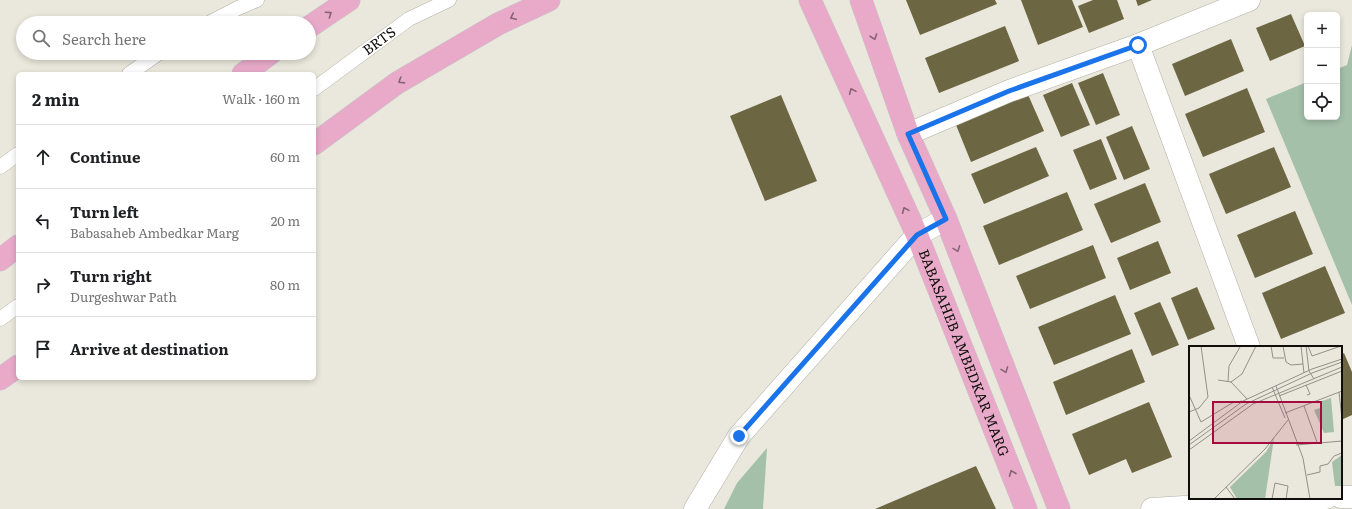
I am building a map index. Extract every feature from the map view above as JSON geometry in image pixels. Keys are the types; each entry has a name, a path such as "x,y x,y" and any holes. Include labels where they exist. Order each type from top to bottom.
{"main road":[{"path":"316,22 348,0"},
{"path":"316,143 397,83 498,24 549,0"},
{"name":"BABASAHEB AMBEDKAR MARG","path":"810,0 917,235 1026,509"},
{"path":"861,0 908,134 946,219 1059,509"},
{"path":"246,72 262,60"},
{"path":"0,260 16,248"},
{"path":"0,379 16,367"}],"street":[{"path":"908,134 1009,91 1138,45 1249,0"},
{"path":"1138,45 1249,346"},
{"path":"695,509 739,436 917,235 946,219"},
{"path":"1152,509 1257,506 1299,499"}],"lane":[{"path":"223,16 257,0"},
{"name":"BRTS","path":"316,88 409,19 449,0"},
{"path":"132,72 149,60"},
{"path":"0,167 16,155"},
{"path":"0,319 16,307"}],"green space":[{"path":"1352,45 1352,305 1266,99 1304,83 1304,120 1340,120 1340,68 1347,65"},
{"path":"767,448 763,509 724,509 737,483"}],"building":[{"path":"906,0 995,0 997,4 920,35"},
{"path":"1021,0 1072,0 1083,27 1038,45"},
{"path":"1093,0 1117,0 1124,19 1089,33 1078,6"},
{"path":"1136,0 1152,0 1138,6"},
{"path":"1291,14 1304,46 1270,61 1256,28"},
{"path":"1005,26 1019,61 939,93 925,58"},
{"path":"1231,39 1244,71 1185,96 1172,64"},
{"path":"1103,73 1120,115 1096,125 1078,83"},
{"path":"1072,83 1090,125 1061,137 1043,95"},
{"path":"1247,88 1265,132 1203,157 1185,114"},
{"path":"1026,90 1044,131 971,162 954,120"},
{"path":"781,95 817,181 765,201 730,116"},
{"path":"1132,126 1150,169 1124,180 1106,137"},
{"path":"1101,139 1117,179 1090,190 1073,150"},
{"path":"1036,147 1049,176 984,204 971,174"},
{"path":"1274,147 1291,187 1226,214 1209,174"},
{"path":"1145,183 1161,222 1111,243 1094,204"},
{"path":"1067,192 1083,230 999,265 983,226"},
{"path":"1295,211 1313,254 1255,278 1237,235"},
{"path":"1158,241 1171,273 1130,290 1117,258"},
{"path":"1093,245 1106,278 1030,309 1016,276"},
{"path":"1325,266 1345,313 1281,339 1262,293"},
{"path":"1197,287 1215,329 1188,340 1171,298"},
{"path":"1115,295 1131,334 1054,365 1038,327"},
{"path":"1160,302 1179,345 1152,356 1134,313"},
{"path":"1132,349 1145,382 1066,415 1053,382"},
{"path":"1344,353 1352,372 1352,415 1342,420 1342,354"},
{"path":"1149,402 1172,457 1132,473 1126,459 1089,475 1072,434"},
{"path":"976,466 996,509 875,509"}],"route":[{"path":"739,436 917,235 946,219 908,134 1009,91 1138,45"}]}
